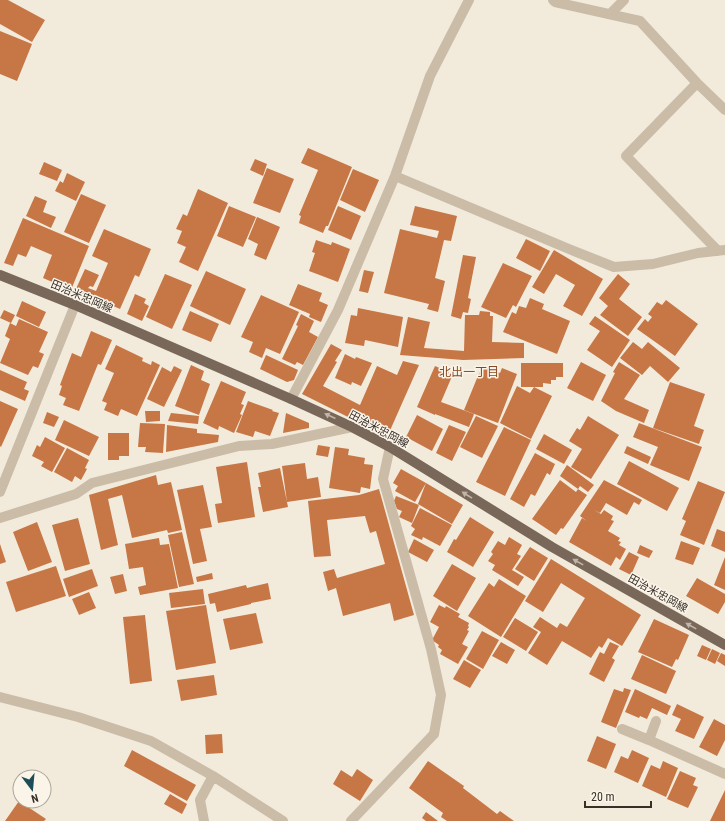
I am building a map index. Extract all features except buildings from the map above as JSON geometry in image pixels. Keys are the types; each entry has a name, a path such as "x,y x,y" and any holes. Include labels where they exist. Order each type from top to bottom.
{"main road":[{"name":"田治米忠岡線","path":"0,274 75,305 352,427 390,447 552,547 725,645"}],"street":[{"path":"291,399 338,310 395,176 430,76 469,0"},
{"path":"553,0 555,2 640,21 697,83 725,110"},
{"path":"610,14 624,0"},
{"path":"697,83 626,156 722,250"},
{"path":"395,176 614,267 653,264 698,253 722,250"},
{"path":"0,492 75,305"},
{"path":"0,518 76,494 92,483 239,446 272,444 352,427"},
{"path":"351,821 434,734 441,695 431,649 383,479 390,447"},
{"path":"0,697 78,717 151,741 213,776 283,821"},
{"path":"649,740 656,721"},
{"path":"622,729 725,774"},
{"path":"204,821 200,800 213,776"}],"district":[{"name":"北出一丁目","path":"469,372"}]}
